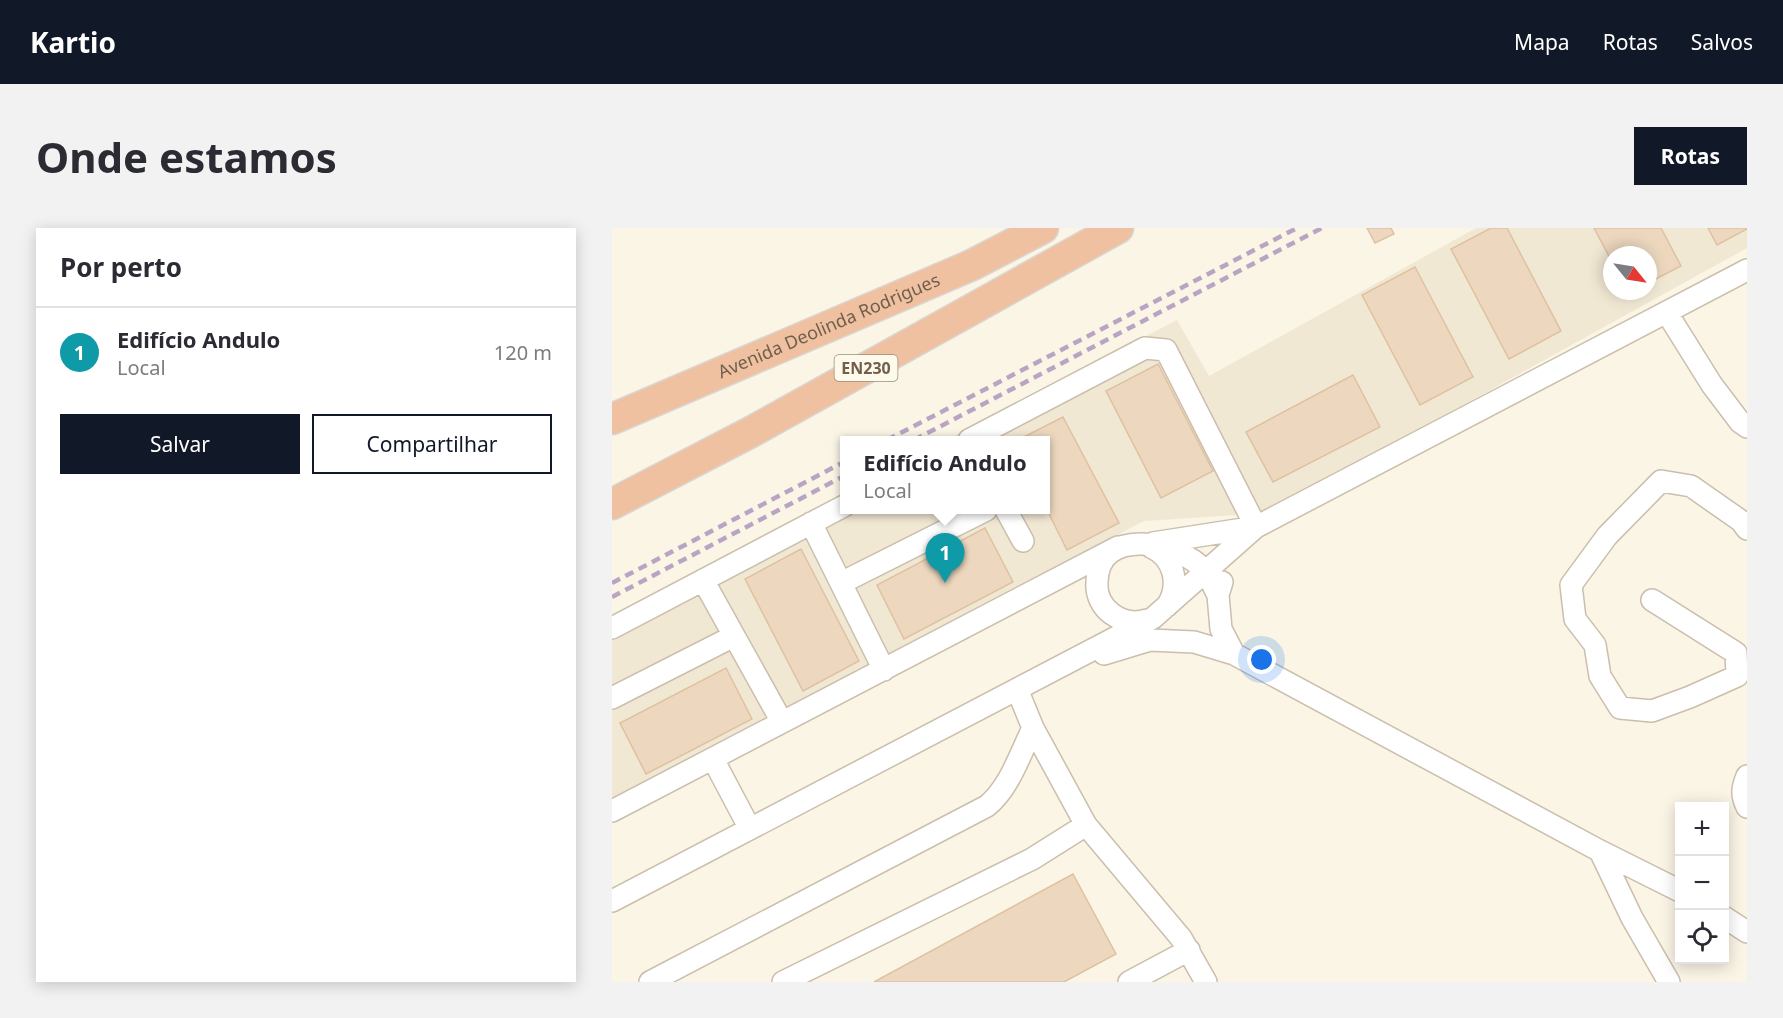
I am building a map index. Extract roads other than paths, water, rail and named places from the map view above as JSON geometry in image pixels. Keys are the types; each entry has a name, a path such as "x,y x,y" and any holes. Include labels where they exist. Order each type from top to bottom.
{"highway":[{"name":"Avenida Deolinda Rodrigues","path":"612,419 972,266 1042,228"},
{"name":"EN230","path":"612,504 761,427 1119,228"}],"street":[{"path":"972,266 1025,228"},
{"path":"612,901 1159,614 1256,526 1747,270"},
{"path":"1667,313 1712,385 1740,422 1747,427"},
{"path":"979,436 1146,348 1167,350 1256,526"},
{"path":"1652,600 1736,653 1737,676 1652,711 1620,708 1600,676 1595,645 1575,620 1571,585 1607,536 1661,481 1691,486 1741,521 1747,529"},
{"path":"612,628 840,508"},
{"path":"841,583 978,514"},
{"path":"1008,514 1023,541"},
{"path":"811,523 884,670"},
{"path":"612,812 1118,547 1256,526"},
{"path":"1234,654 1221,628 1218,595 1226,564 1256,526"},
{"path":"1145,544 1167,549 1189,558 1205,571 1218,595"},
{"path":"1118,547 1100,565 1096,576 1096,589 1100,601 1108,611 1129,622 1142,622 1159,614 1172,598 1175,584 1173,571 1167,559 1157,549 1145,544"},
{"path":"704,580 782,723"},
{"path":"612,698 734,636"},
{"path":"1061,666 1150,640 1194,642 1234,654 1600,851 1675,888"},
{"path":"1017,689 1033,728 1086,825 1172,927 1189,950 1206,982"},
{"path":"650,982 987,806 1003,789 1033,728"},
{"path":"713,759 750,829"},
{"path":"1747,776 1742,788 1743,799 1747,807"},
{"path":"783,982 1032,859 1086,825"},
{"path":"1600,851 1632,918 1670,982"},
{"path":"1729,920 1747,932"},
{"path":"1129,982 1189,950"}],"railway":[{"path":"895,436 1297,228"},
{"path":"922,436 1322,228"},
{"path":"612,583 840,464"},
{"path":"612,597 840,478"}],"place":[{"name":"Edifício Andulo","path":"945,583"}]}
